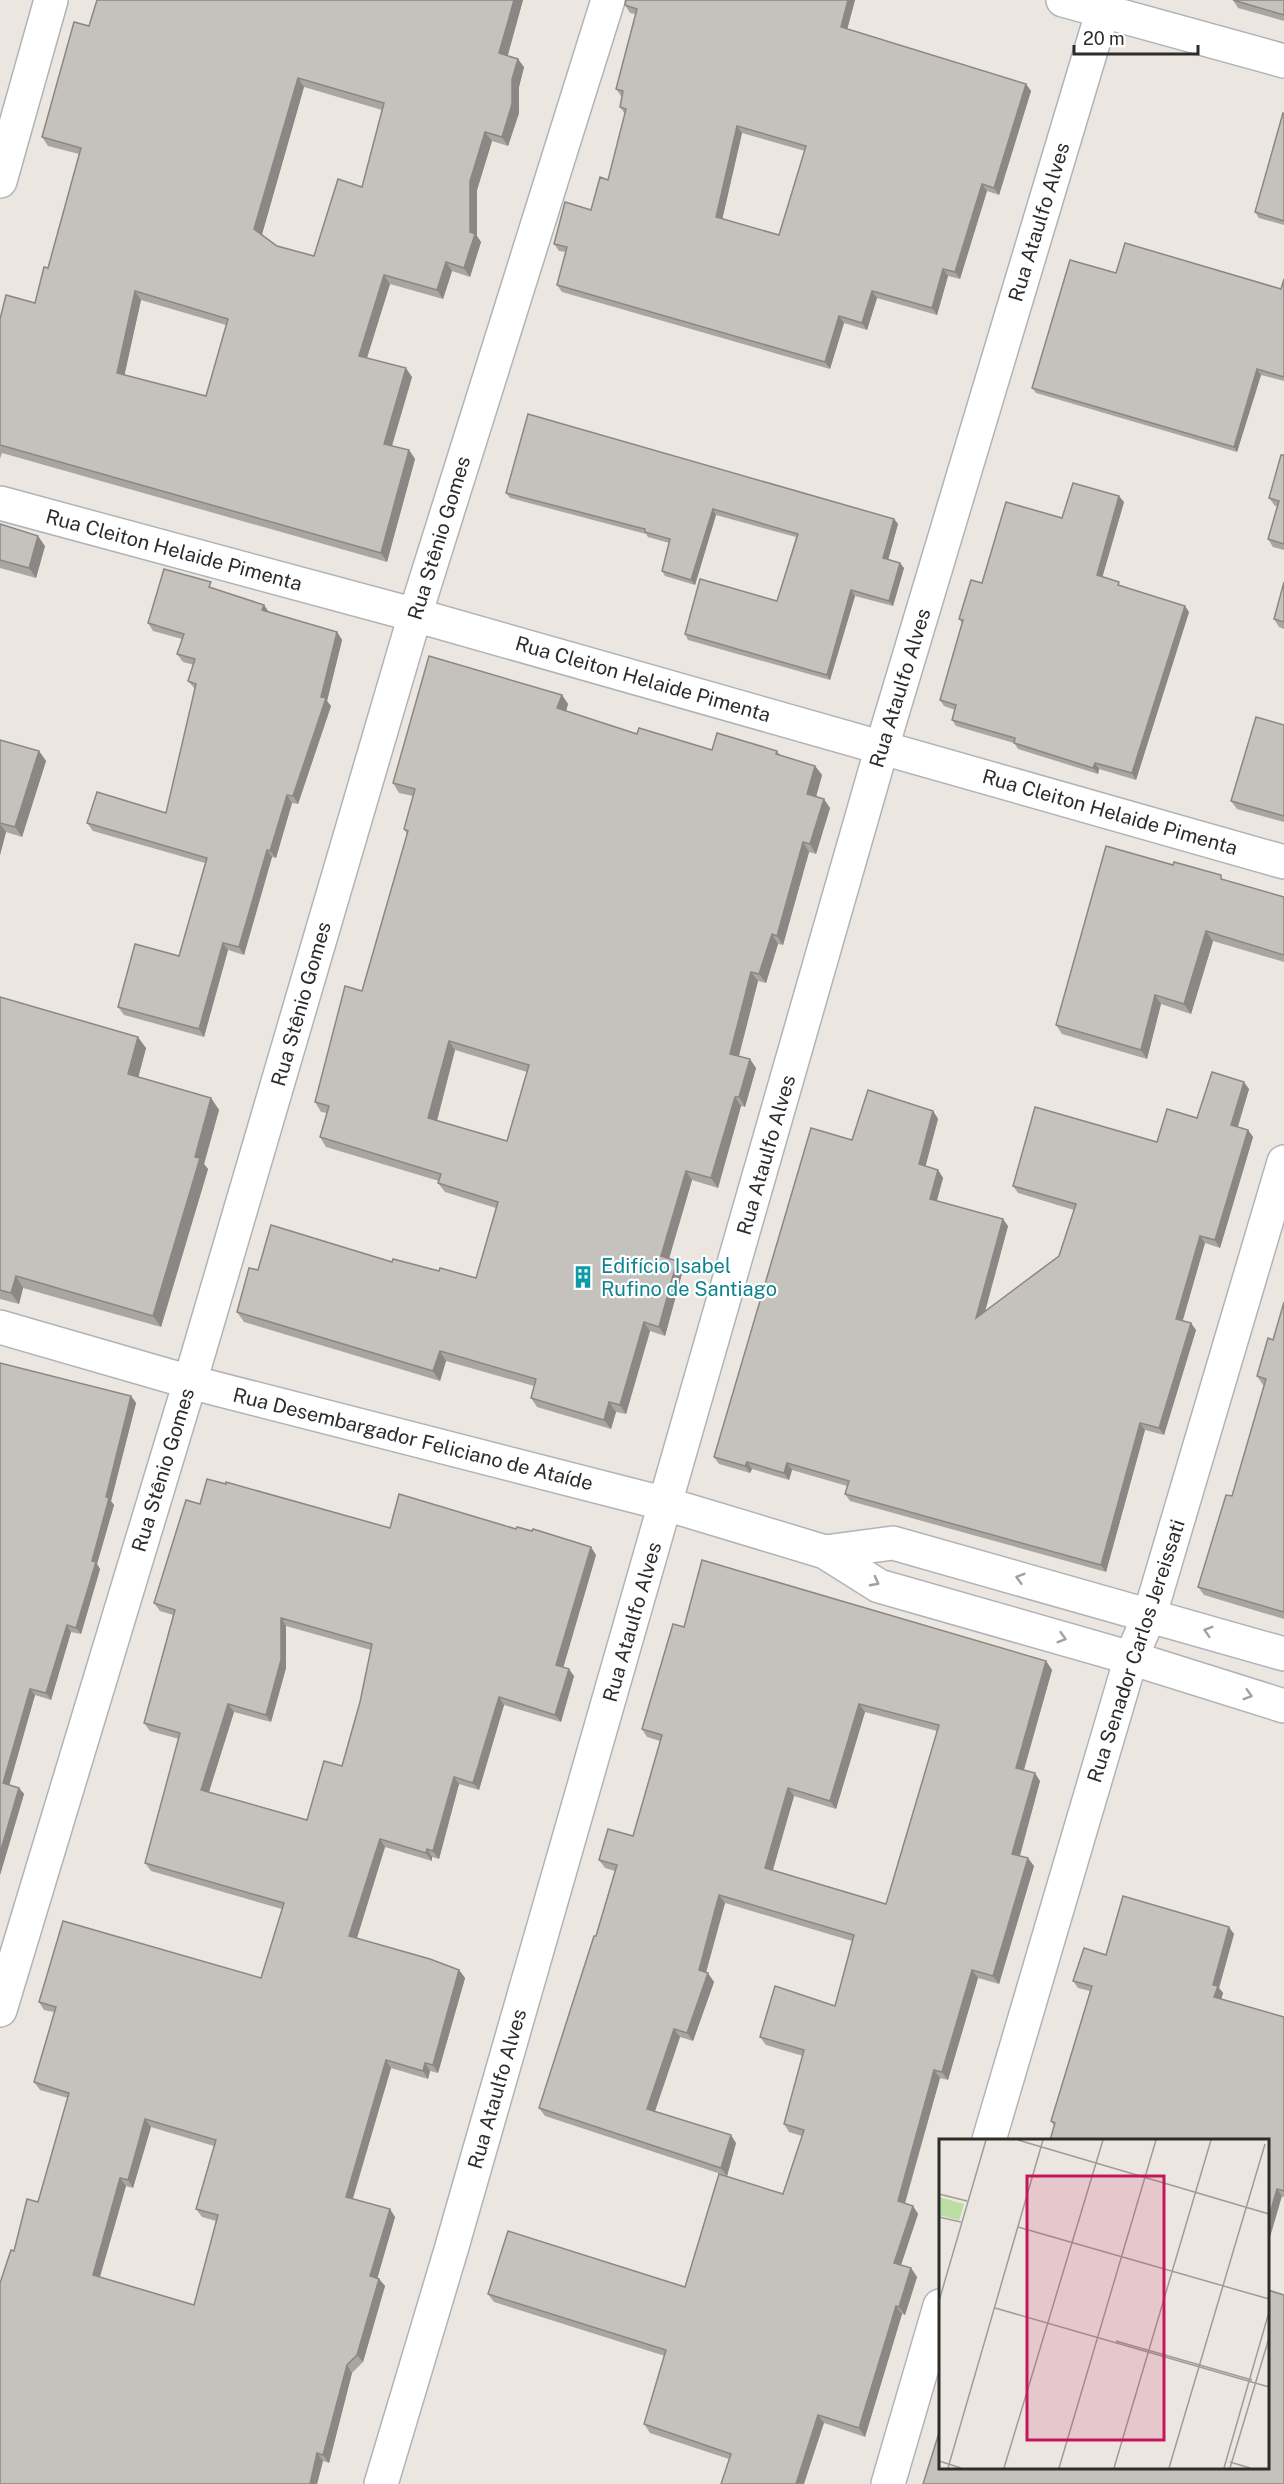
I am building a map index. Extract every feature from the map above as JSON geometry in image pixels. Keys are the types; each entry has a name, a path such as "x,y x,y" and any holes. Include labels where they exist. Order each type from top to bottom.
{"street":[{"path":"0,181 51,0"},
{"name":"Rua Stênio Gomes","path":"0,2010 190,1382 415,615 608,0"},
{"path":"1064,0 1104,6 1284,61"},
{"name":"Rua Ataulfo Alves","path":"381,2484 451,2250 882,747 1104,6"},
{"name":"Rua Cleiton Helaide Pimenta","path":"0,503 415,615 1284,862"},
{"name":"Rua Senador Carlos Jereissati","path":"989,2139 1131,1658 1150,1614 1284,1162"},
{"name":"Rua Desembargador Feliciano de Ataíde","path":"0,1327 190,1382 666,1504 825,1552 879,1586 1131,1658 1284,1706"},
{"name":"Rua Desembargador Feliciano de Ataíde","path":"825,1552 893,1543 1150,1614 1284,1654"},
{"path":"888,2484 939,2309"}],"building":[{"path":"97,0 514,0 499,53 518,59 512,79 512,104 502,137 485,132 470,181 470,232 475,234 464,268 446,262 437,290 384,275 359,356 406,368 384,444 409,450 381,553 0,445 0,319 6,295 35,303 44,267 48,268 81,148 42,137 74,22 89,26","holes":["298,78 384,103 362,187 338,179 314,256 277,246 254,229","135,291 228,319 206,396 117,373"]},
{"path":"626,0 848,0 841,27 1026,84 994,188 982,184 955,272 943,269 932,308 872,291 862,323 839,316 825,362 557,285 567,247 554,244 565,202 591,210 600,177 608,180 626,109 620,107 623,91 616,89 637,9 625,5","holes":["737,126 806,146 779,235 716,217"]},
{"path":"1233,0 1284,0 1284,15"},
{"path":"1284,114 1284,221 1255,212"},
{"path":"1125,243 1281,289 1284,279 1284,377 1257,369 1234,447 1032,388 1070,260 1116,273"},
{"path":"528,414 894,519 883,558 900,563 889,601 851,590 827,675 685,634 700,579 777,601 798,534 713,509 691,580 662,571 670,539 645,532 645,529 506,493"},
{"path":"1281,455 1284,455 1284,544 1268,539 1279,501 1269,498"},
{"path":"1073,483 1119,496 1097,575 1119,582 1118,585 1185,606 1132,773 1095,763 1093,768 1014,743 1015,738 952,720 956,705 940,700 963,620 959,619 971,580 982,583 1006,502 1062,518"},
{"path":"0,524 38,536 29,568 0,560"},
{"path":"164,569 211,582 209,587 264,605 262,610 337,632 321,697 326,698 293,796 287,795 270,851 267,850 239,947 223,943 199,1029 118,1007 135,944 179,956 207,858 87,823 97,792 166,813 196,684 188,681 195,659 177,654 184,634 148,623"},
{"path":"1284,582 1284,622 1274,619"},
{"path":"429,656 562,695 557,708 637,734 639,728 712,750 717,733 777,751 776,754 815,766 807,794 824,799 810,844 803,842 777,936 772,934 759,974 751,972 730,1054 750,1059 739,1097 735,1097 711,1178 686,1171 661,1256 677,1261 659,1327 644,1322 620,1405 609,1402 604,1420 531,1398 536,1379 440,1351 433,1371 237,1312 249,1268 258,1270 271,1225 392,1262 393,1259 476,1278 498,1202 438,1183 441,1174 320,1137 329,1106 315,1102 345,986 362,991 408,831 404,829 415,789 393,783","holes":["449,1041 529,1065 507,1141 428,1118"]},
{"path":"1256,717 1284,725 1284,816 1231,801"},
{"path":"0,740 39,751 15,827 0,823"},
{"path":"1106,846 1173,865 1174,862 1221,875 1221,879 1284,897 1284,955 1206,931 1184,1004 1155,995 1141,1050 1056,1025"},
{"path":"0,997 138,1037 128,1074 211,1098 195,1157 200,1158 153,1316 16,1276 11,1293 0,1290"},
{"path":"1212,1072 1244,1082 1231,1125 1248,1130 1215,1240 1200,1236 1176,1319 1191,1323 1159,1428 1140,1423 1101,1565 845,1494 849,1481 787,1463 784,1473 747,1462 745,1466 714,1457 811,1128 852,1140 868,1090 933,1111 919,1164 938,1170 930,1199 1003,1219 976,1318 1059,1256 1076,1204 1013,1186 1035,1107 1157,1142 1167,1109 1197,1118"},
{"path":"1284,1302 1284,1612 1198,1587 1226,1495 1232,1496 1266,1379 1257,1376 1268,1338 1273,1340"},
{"path":"0,1363 131,1396 106,1497 109,1498 92,1561 96,1562 76,1628 67,1625 46,1693 30,1689 3,1783 19,1788 0,1853"},
{"path":"207,1479 226,1484 226,1482 390,1528 399,1494 516,1529 517,1527 532,1531 533,1529 591,1547 556,1665 569,1669 555,1715 499,1697 473,1783 454,1777 433,1851 427,1849 426,1853 380,1839 349,1936 430,1959 459,1970 433,2065 425,2063 423,2071 386,2060 346,2197 390,2209 370,2276 379,2279 357,2355 347,2365 323,2455 317,2453 310,2484 0,2484 0,2283 11,2250 14,2251 27,2199 38,2202 69,2093 34,2082 56,2007 39,2002 63,1921 261,1978 284,1903 145,1863 180,1733 144,1723 175,1610 154,1603 186,1500 200,1504","holes":["281,1618 372,1644 360,1702 342,1766 324,1761 307,1820 201,1790 228,1704 266,1715 281,1660","145,2119 216,2140 196,2209 218,2215 194,2305 93,2275 120,2178 128,2180"]},
{"path":"702,1560 1046,1661 1016,1768 1035,1773 1012,1854 1028,1858 993,1976 972,1970 942,2072 934,2070 898,2201 913,2206 894,2263 911,2268 899,2307 896,2306 859,2428 818,2415 796,2484 721,2484 731,2454 644,2424 666,2350 488,2294 508,2231 685,2287 719,2174 783,2194 804,2130 784,2124 804,2050 760,2037 775,1986 835,2006 854,1935 719,1895 699,1970 708,1973 687,2033 674,2029 647,2109 731,2135 721,2168 539,2108 617,1865 599,1860 608,1829 633,1836 662,1735 642,1729 673,1624 684,1627","holes":["859,1704 939,1725 886,1904 765,1868 788,1788 830,1801"]},
{"path":"1123,1896 1229,1927 1213,1985 1218,1986 1214,1997 1284,2017 1284,2191 1277,2189 1269,2217 1269,2139 1050,2139 1055,2123 1051,2121 1092,1986 1073,1981 1084,1948 1106,1955"},
{"path":"1269,2290 1284,2295 1284,2484 923,2484 939,2433 939,2469 1269,2469"}],"place":[{"name":"Edifício Isabel Rufino de Santiago","path":"583,1277"}]}
